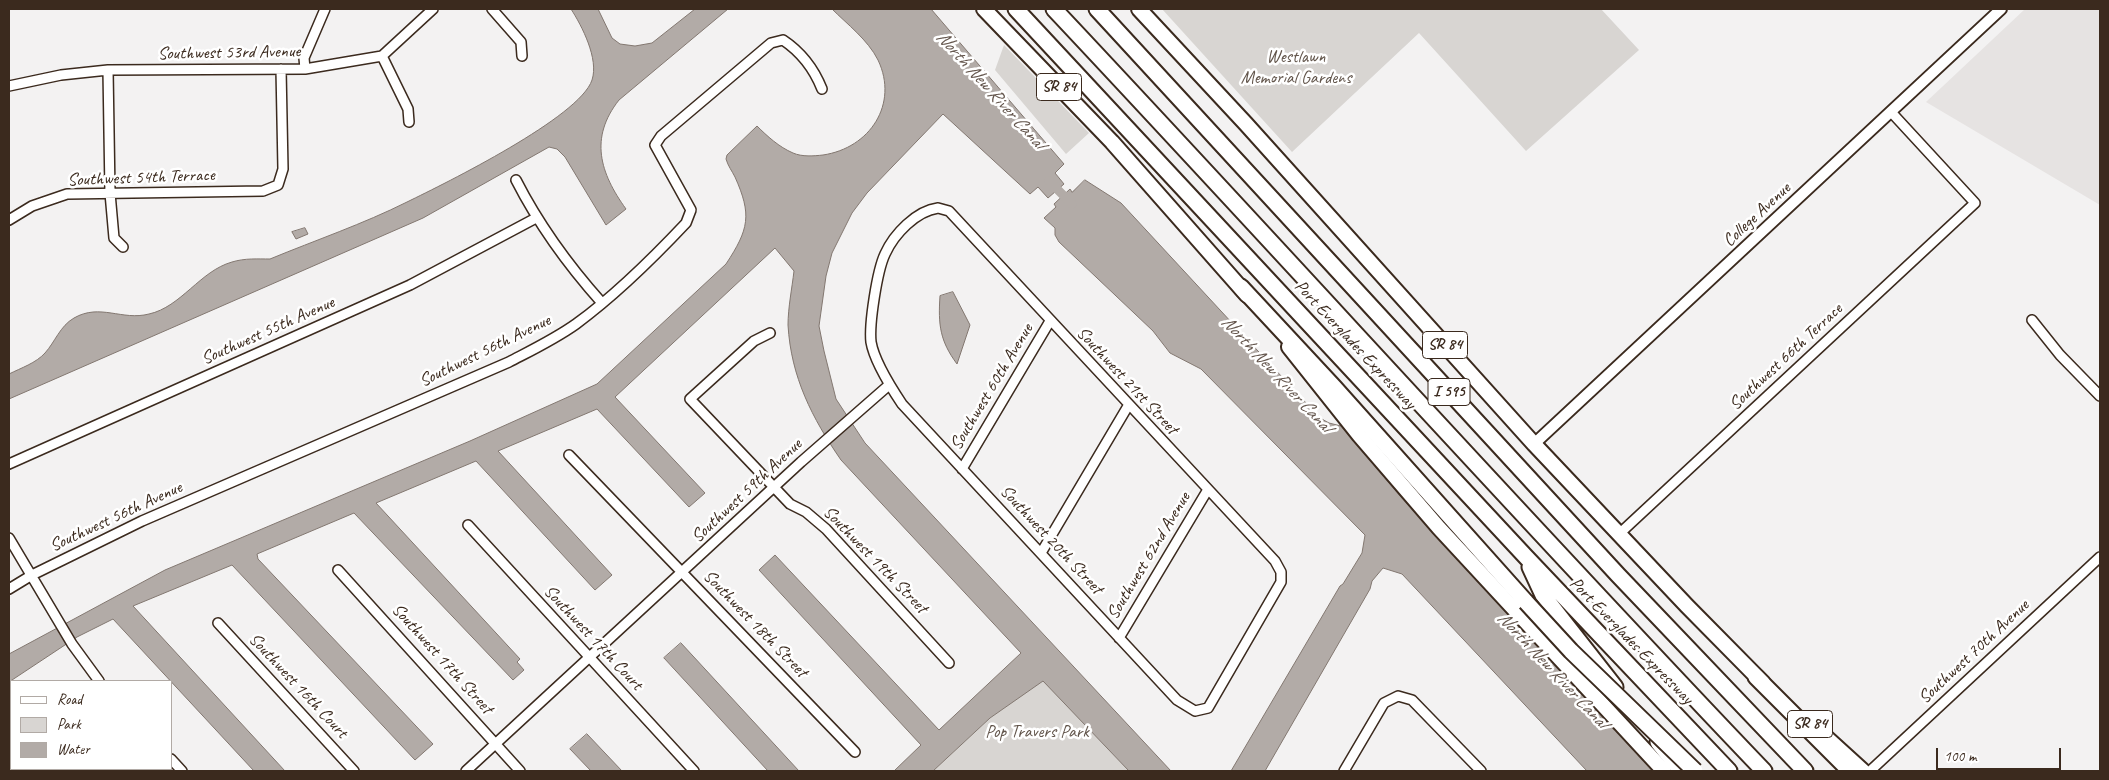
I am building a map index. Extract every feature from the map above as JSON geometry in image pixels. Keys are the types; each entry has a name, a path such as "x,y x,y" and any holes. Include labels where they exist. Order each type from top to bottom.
{"highway":[{"name":"Port Everglades Expressway","path":"1016,9 1526,557 1730,771"},
{"path":"1054,9 1258,225 1519,512 1764,771"},
{"name":"Port Everglades Expressway","path":"1097,9 1618,575 1805,771"},
{"path":"1241,287 1334,387 1571,651 1694,771"},
{"path":"1526,557 1543,595 1682,771"},
{"path":"1756,677 1850,771"}],"main road":[{"name":"SR 84","path":"982,9 1007,32 1112,142 1241,287 1398,483 1664,771"},
{"name":"SR 84","path":"1139,9 1246,124 1618,535 1756,677 1863,771"}],"street":[{"path":"305,69 304,58 325,9"},
{"path":"409,122 408,109 382,56 433,9"},
{"path":"492,9 521,42 522,56"},
{"name":"College Avenue","path":"1534,444 1892,113 2001,9"},
{"name":"Southwest 56th Avenue","path":"9,589 32,575 142,521 509,362 576,324 602,303 686,223 691,210 657,154 654,145 660,136 771,43 783,40 794,47 815,72 822,89"},
{"name":"Southwest 53rd Avenue","path":"9,86 60,74 108,70 305,69 382,56"},
{"name":"Southwest 54th Terrace","path":"9,220 32,206 67,194 263,191 278,185 283,169 282,69"},
{"path":"108,70 110,193 114,238 123,247"},
{"name":"Southwest 66th Terrace","path":"1618,535 1975,203 1892,113"},
{"path":"516,180 536,218 581,280 602,303"},
{"name":"Southwest 21st Street","path":"889,385 871,342 874,303 885,254 903,229 925,210 938,208 949,211 1128,406 1275,561 1281,572 1281,582 1208,708 1195,711"},
{"name":"Southwest 55th Avenue","path":"9,464 410,285 536,218"},
{"path":"2032,320 2060,355 2100,396"},
{"name":"Southwest 60th Avenue","path":"962,469 1050,321"},
{"name":"Southwest 19th Street","path":"770,333 754,341 690,399 773,488 790,504 806,512 826,529 949,663"},
{"name":"Southwest 59th Avenue","path":"466,771 854,414 889,385"},
{"name":"Southwest 20th Street","path":"889,385 902,404 1177,700 1195,711"},
{"path":"1041,553 1128,406"},
{"name":"Southwest 18th Street","path":"569,455 855,752"},
{"name":"Southwest 62nd Avenue","path":"1119,638 1207,490"},
{"name":"Southwest 17th Court","path":"468,525 588,658 694,771"},
{"path":"9,538 72,644 97,680"},
{"name":"Southwest 70th Avenue","path":"1870,771 2100,557"},
{"name":"Southwest 17th Street","path":"338,570 520,771"},
{"name":"Southwest 16th Court","path":"218,623 354,771"},
{"path":"1344,771 1384,703 1398,696 1412,700 1476,769"},
{"path":"172,760 182,771"}],"shaded area":[{"path":"2025,9 2100,9 2100,205 1926,102"}],"green space":[{"name":"Westlawn Memorial Gardens","path":"1162,9 1601,9 1639,50 1526,151 1419,33 1292,152"},
{"path":"1004,45 1089,133 1066,154 995,70"},
{"name":"Pop Travers Park","path":"1043,680 1129,771 933,771 990,718"}],"water":[{"path":"571,9 598,9 612,38 620,44 635,46 652,43 695,9 728,9 619,100 610,114 601,142 604,169 617,196 626,209 606,225 565,157 557,149 549,147 423,218 9,399 9,374 41,357 49,349 65,325 74,318 93,312 139,316 160,310 181,297 210,273 232,262 270,259 374,218 426,193 510,148 564,112 582,95 592,80 594,72 588,43"},
{"path":"832,9 931,9 1064,164 1055,173 1064,184 1048,198 1038,187 1030,194 943,114 867,193 852,213 832,253 826,276 819,326 836,399 865,443 1171,771 1129,771 1043,681 990,718 933,771 894,771 921,745 759,570 775,555 939,730 1021,653 841,460 821,428 812,413 793,362 788,318 794,271 775,248 615,397 705,493 689,507 597,409 498,451 612,575 595,590 476,461 376,503 520,659 517,662 524,670 513,680 354,513 257,554 258,559 433,744 415,760 232,565 133,606 285,771 254,771 172,683 172,680 170,680 113,619 77,637 9,682 9,654 165,570 470,441 597,384 726,264 734,252 746,222 746,212 740,190 726,159 727,155 757,126 788,151 812,156 840,151 867,133 876,121 882,108 885,92 884,76 878,60 863,39"},
{"path":"1085,180 1121,203 1320,418 1341,426 1401,497 1653,771 1587,771 1402,574 1383,568 1372,581 1370,589 1265,771 1231,771 1340,586 1362,553 1365,535 1201,369 1170,353 1153,331 1059,242 1055,235 1055,228 1044,218 1056,207 1054,204 1070,189 1072,192"},
{"path":"305,228 308,234 296,239 292,232"},
{"path":"953,292 970,325 957,364 947,348 941,332 939,316 940,296"},
{"path":"681,643 799,771 768,771 664,658"},
{"path":"587,734 622,771 591,771 570,749"},
{"path":"105,770 106,771 50,771"}],"waterway":[{"name":"North New River Canal","path":"1049,181 1072,204"}]}
